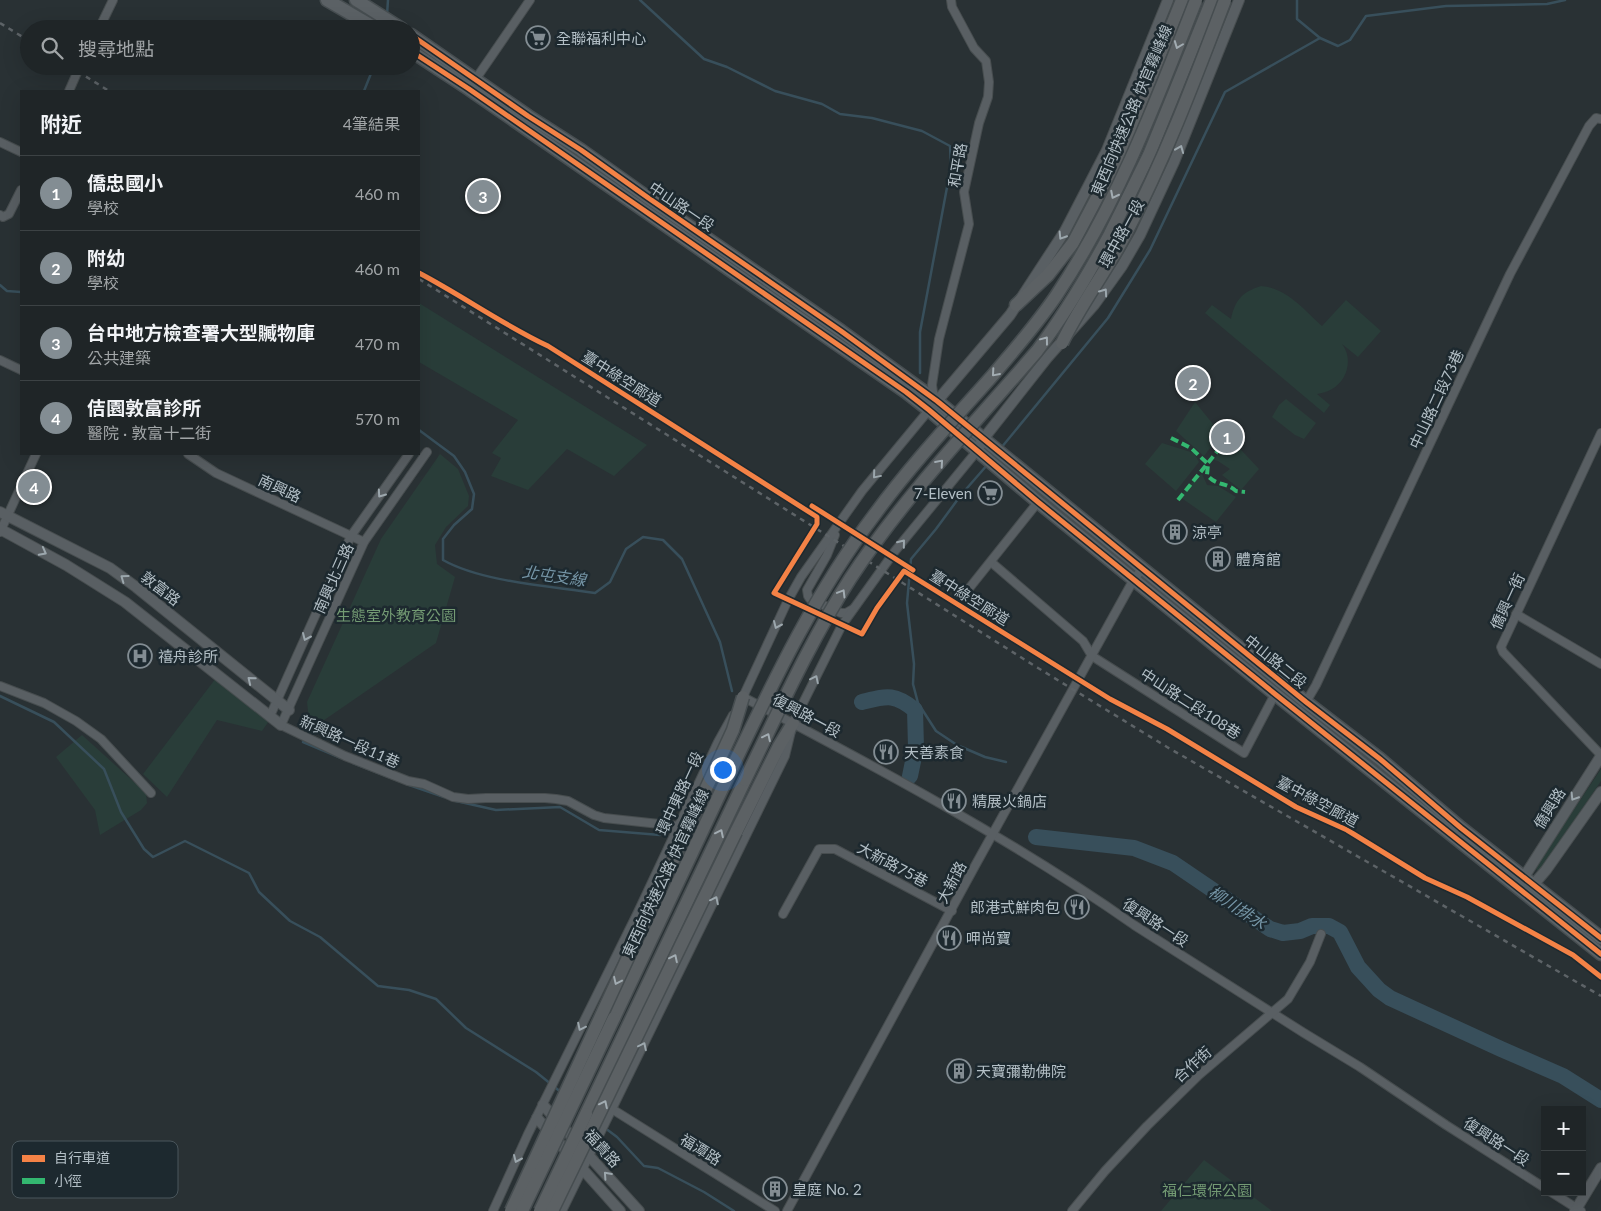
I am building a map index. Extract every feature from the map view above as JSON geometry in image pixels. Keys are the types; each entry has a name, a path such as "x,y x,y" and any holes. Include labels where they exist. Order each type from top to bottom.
{"highway":[{"path":"1016,305 1048,275 1073,243 1118,156 1182,0"},
{"name":"東西向快速公路 快官霧峰線","path":"522,1211 783,662 800,631 836,570 894,488 1023,340 1057,295 1097,228 1135,149 1196,0"},
{"name":"東西向快速公路 快官霧峰線","path":"540,1211 745,780 815,639 850,579 890,523 1037,351 1071,303 1110,234 1139,177 1214,0"},
{"path":"1062,343 1073,319 1096,286 1125,235 1162,160 1225,0"},
{"path":"511,1211 733,730 743,697"},
{"path":"552,1211 778,746 793,723"}],"main road":[{"path":"327,0 361,20"},
{"path":"356,0 388,20"},
{"name":"中山路一段","path":"420,42 472,84"},
{"name":"中山路一段","path":"420,56 472,84 581,150 841,331 933,406"},
{"name":"中山路二段","path":"933,406 984,438 1306,702 1380,759 1461,828 1601,938"},
{"name":"中山路二段","path":"933,406 977,451 1038,502 1601,954"}],"street":[{"path":"103,20 113,0"},
{"path":"472,84 530,0"},
{"name":"和平路","path":"933,406 932,388 939,339 969,224 964,192 979,123 989,90 986,61 974,48 952,7 951,0"},
{"path":"933,406 1010,315 1065,231 1091,184 1111,142 1168,0"},
{"path":"1214,0 1228,5 1238,1"},
{"name":"環中路一段","path":"977,451 984,438 1047,358 1094,305 1122,266 1140,235 1174,162 1238,1"},
{"path":"69,90 76,75"},
{"name":"中山路二段73巷","path":"1306,702 1316,685 1510,274 1588,126 1596,118 1601,119"},
{"path":"0,142 20,152"},
{"path":"3,216 9,214 20,192"},
{"path":"0,360 20,370"},
{"name":"環中東路一段","path":"494,1211 528,1134 637,914 718,742 743,697 788,600 801,577 862,491 933,406"},
{"name":"僑興一街","path":"1601,433 1501,647 1503,652 1601,755"},
{"path":"562,1211 785,756 793,723 842,625 895,551 977,451"},
{"name":"南興北三路","path":"281,725 364,542 427,452"},
{"path":"35,455 4,514 0,531 66,565 117,597 281,725"},
{"name":"南興路","path":"189,455 216,473 364,542"},
{"name":"南興北三路","path":"270,716 351,536 408,455"},
{"path":"963,596 1038,502"},
{"name":"敦富路","path":"4,514 110,568 289,710"},
{"path":"840,524 827,555 812,580 807,593 810,599 841,613 846,613 853,609"},
{"path":"991,562 1083,641 1092,656"},
{"name":"大新路","path":"787,1211 993,833 1134,579 1143,568"},
{"path":"1516,614 1601,664"},
{"name":"中山路二段108巷","path":"1092,656 1244,753 1275,694"},
{"path":"0,686 44,703 82,726 101,740 151,793"},
{"name":"復興路一段","path":"743,697 993,833 1134,925 1360,1067 1541,1185"},
{"name":"新興路一段11巷","path":"281,725 345,756 408,781 424,784 453,797 468,799 545,798 568,801 594,815 604,818 678,826"},
{"name":"僑興路","path":"1529,880 1601,755"},
{"path":"1529,880 1546,870 1601,792"},
{"name":"大新路75巷","path":"783,914 819,849 835,849 952,911"},
{"name":"合作街","path":"1072,1211 1147,1126 1200,1075 1288,999 1310,962 1321,934"},
{"name":"福貴路","path":"543,1105 639,1211"},
{"name":"福潭路","path":"612,1110 775,1211"},
{"name":"福貴路","path":"537,1118 620,1211"},
{"path":"1557,1196 1577,1210 1601,1168"}],"green space":[{"path":"1261,286 1287,295 1322,326 1346,300 1381,331 1358,357 1342,344 1348,362 1342,380 1332,389 1317,394 1330,405 1324,413 1205,313 1212,305 1231,319 1240,298 1249,291"},
{"path":"420,304 647,445 614,476 567,449 528,490 491,476 501,458 492,453 518,420 420,363"},
{"path":"1286,399 1316,423 1304,439 1295,435 1272,417 1279,405"},
{"path":"1195,402 1221,434 1204,456 1176,431"},
{"path":"1229,437 1259,469 1241,490 1222,475 1230,469 1214,460"},
{"path":"1162,443 1194,453 1199,462 1176,491 1145,464"},
{"name":"生態室外教育公園","path":"440,454 458,469 469,496 468,506 446,527 435,545 437,564 455,577 436,643 317,725 309,720 307,702 381,539"},
{"path":"1202,474 1207,485 1218,486 1236,497 1216,522 1180,497 1197,476"},
{"path":"216,678 269,721 262,731 217,720 167,797 143,774"},
{"path":"82,735 146,793 147,803 141,810 100,835 95,810 56,757"},
{"path":"1601,769 1601,781 1538,871 1536,869 1541,859"},
{"name":"福仁環保公園","path":"1204,1160 1272,1211 1161,1211"}],"waterway":[{"path":"387,15 388,0"},
{"path":"640,0 704,59 727,67 775,91 822,104 840,114 872,118 922,131 950,146 951,166 920,332 920,373"},
{"path":"1297,0 1297,19 1320,38 1338,46 1350,40 1366,16 1446,6 1547,4 1565,0"},
{"path":"1001,448 1108,318 1150,250 1225,92 1320,38"},
{"path":"364,90 370,75"},
{"name":"北屯支線","path":"0,285 7,291 20,292"},
{"name":"北屯支線","path":"420,431 454,456 465,472 474,494 472,509 454,525 443,539 443,560 496,578 595,593 610,582 626,549 643,537 663,540 682,559 720,642 732,691"},
{"path":"988,464 911,559 907,603 914,664 913,684 918,703 936,731 957,745 985,757 1006,762"},
{"path":"0,696 54,722 104,769 121,812 144,849 153,857 185,841 249,873 259,892 290,921 320,937 378,986 409,990 436,999 466,1028 536,1072 562,1093"},
{"name":"柳川排水","path":"862,702 890,697 896,698 915,710 916,747 910,776"},
{"path":"303,742 341,758"},
{"path":"353,763 399,781"},
{"path":"409,785 444,797"},
{"path":"456,801 496,810 560,807 599,830 660,835"},
{"name":"柳川排水","path":"1036,837 1134,848 1173,863 1270,929 1283,933 1300,931 1312,926 1329,926 1340,932 1358,967 1379,990 1390,998 1563,1076 1601,1100"},
{"path":"605,1128 617,1137 644,1166 658,1168 704,1192 734,1211"}],"railway":[{"path":"0,23 20,35"},
{"path":"83,75 107,90"},
{"path":"420,280 1167,747 1601,996"}],"marked path":[{"path":"1178,500 1229,437"},
{"path":"1171,438 1191,448 1208,464 1207,475 1211,479 1236,491 1245,492"}],"cycle path":[{"path":"420,41 581,150 841,331 937,401 1306,702 1380,759 1461,828 1601,938"},
{"path":"420,57 906,392 1038,502 1275,694 1601,954"},
{"name":"臺中綠空廊道","path":"420,274 548,346 817,517 817,524 774,593 862,634 877,608 904,571 1110,699 1167,729 1296,807 1347,830 1425,878 1467,897 1573,955 1601,977"},
{"path":"812,506 913,570"}],"place":[{"name":"全聯福利中心","path":"538,38"},
{"name":"台中地方檢查署大型贓物庫","path":"483,196"},
{"name":"附幼","path":"1193,383"},
{"name":"僑忠國小","path":"1227,437"},
{"name":"佶園敦富診所","path":"34,487"},
{"name":"7-Eleven","path":"990,493"},
{"name":"涼亭","path":"1175,532"},
{"name":"體育館","path":"1218,559"},
{"name":"禧舟診所","path":"140,656"},
{"name":"天善素食","path":"886,752"},
{"name":"精展火鍋店","path":"954,801"},
{"name":"郎港式鮮肉包","path":"1077,907"},
{"name":"呷尚寶","path":"949,938"},
{"name":"天寶彌勒佛院","path":"959,1071"},
{"name":"皇庭 No. 2","path":"775,1189"}]}
